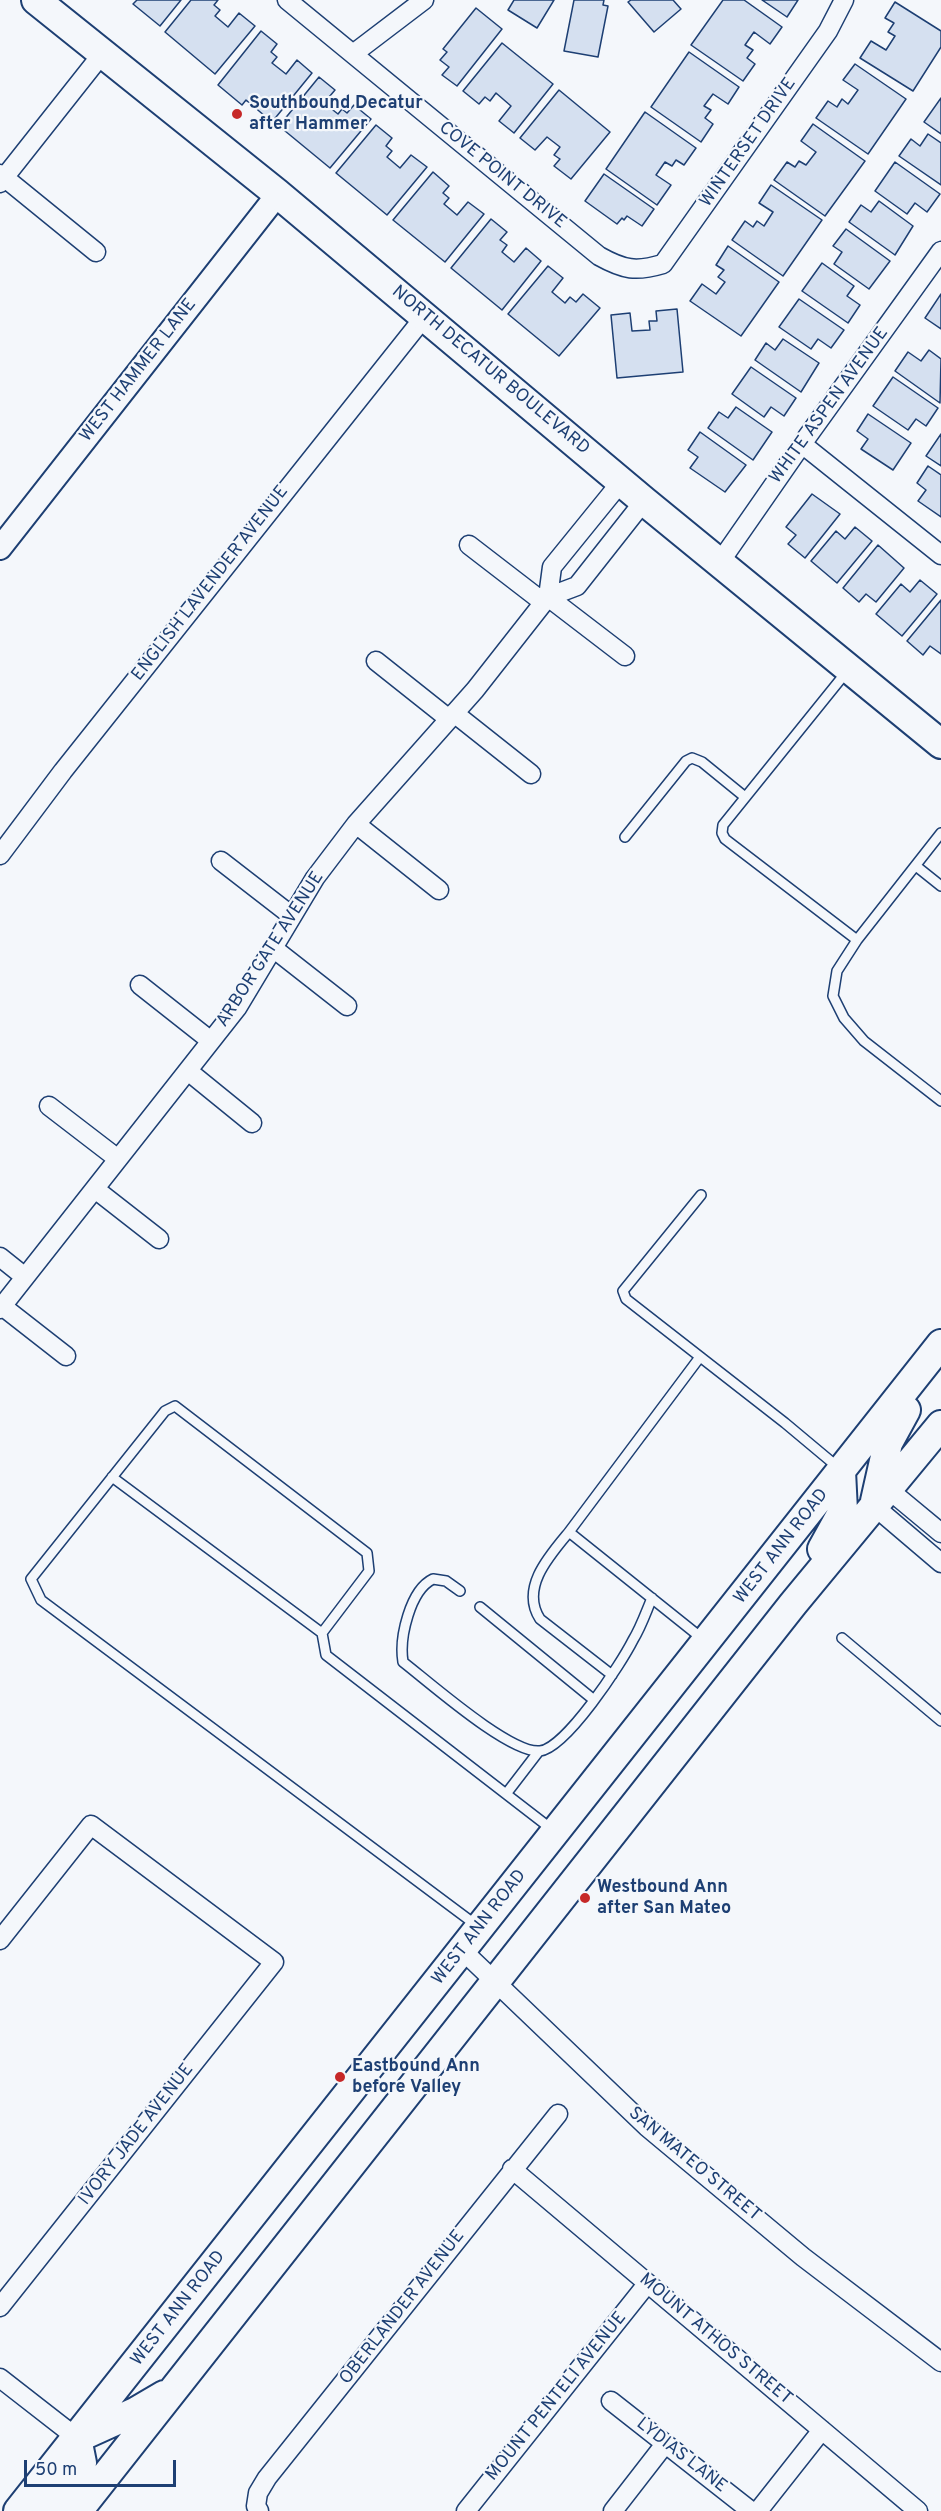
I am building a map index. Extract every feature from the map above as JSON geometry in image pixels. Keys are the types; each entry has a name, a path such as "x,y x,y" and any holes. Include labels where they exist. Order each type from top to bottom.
{"main road":[{"name":"NORTH DECATUR BOULEVARD","path":"36,0 278,194 425,315 621,482 941,744"},
{"name":"WEST ANN ROAD","path":"18,2511 941,1344"},
{"path":"881,1497 888,1443 941,1344"},
{"path":"78,2511 181,2384 494,1981 793,1604 941,1425"},
{"path":"793,1604 843,1511 842,1471"},
{"path":"48,2511 68,2487 82,2463 77,2438 135,2412 181,2384"}],"street":[{"name":"COVE POINT DRIVE","path":"287,0 600,256 616,265 640,270"},
{"path":"353,54 424,0"},
{"name":"WINTERSET DRIVE","path":"640,270 663,264 828,31 844,0"},
{"path":"96,252 2,178 102,54"},
{"name":"WEST HAMMER LANE","path":"0,548 278,194"},
{"name":"WHITE ASPEN AVENUE","path":"720,562 941,251"},
{"name":"ENGLISH LAVENDER AVENUE","path":"0,855 63,771 425,315"},
{"path":"802,444 941,555"},
{"path":"546,599 552,567 621,482"},
{"path":"546,599 577,586 644,501"},
{"path":"469,544 625,656"},
{"name":"ARBOR GATE AVENUE","path":"1,1308 237,1008 315,878 356,824 452,716 546,599"},
{"path":"376,661 531,774"},
{"path":"356,824 439,890"},
{"path":"221,861 292,916"},
{"path":"273,948 347,1006"},
{"path":"140,985 211,1041"},
{"path":"188,1071 252,1123"},
{"path":"49,1106 118,1159"},
{"path":"95,1189 159,1239"},
{"path":"0,1257 25,1277"},
{"path":"1,1308 66,1356"},
{"path":"881,1497 941,1533"},
{"path":"881,1497 941,1563"},
{"name":"IVORY JADE AVENUE","path":"0,2307 274,1962 91,1825 6,1919"},
{"path":"0,1940 6,1919"},
{"name":"SAN MATEO STREET","path":"462,1950 647,2127 803,2257 941,2362"},
{"name":"OBERLANDER AVENUE","path":"258,2509 258,2493 267,2478 558,2114"},
{"name":"MOUNT ATHOS STREET","path":"513,2169 822,2430 907,2508"},
{"name":"MOUNT PENTELI AVENUE","path":"466,2511 647,2284"},
{"path":"0,2379 77,2438"},
{"name":"LYDIAS LANE","path":"611,2401 751,2511"},
{"path":"758,2511 822,2430"},
{"path":"613,2511 665,2444"}],"lane":[{"path":"849,669 723,825 722,833 725,839 857,940"},
{"path":"625,837 686,760 692,758 702,762 746,797"},
{"path":"941,833 857,940 837,971 833,996 844,1018 864,1041 941,1101"},
{"path":"916,866 941,886"},
{"path":"701,1195 623,1291 626,1299 785,1423 842,1471"},
{"path":"612,1675 540,1619 533,1609 533,1591 544,1563 569,1533 700,1357"},
{"path":"321,1633 369,1571 368,1553 175,1406 165,1411 31,1579 41,1600 480,1928"},
{"path":"112,1477 321,1633 326,1655 556,1832"},
{"path":"569,1533 706,1642"},
{"path":"460,1591 446,1581 433,1579 426,1582 416,1595 400,1646 403,1662 484,1725 522,1747 539,1751 552,1747 594,1700 633,1641 652,1598"},
{"path":"480,1607 594,1700"},
{"path":"842,1638 941,1721"},
{"path":"506,1794 539,1751"}],"building":[{"path":"137,0 181,0 160,26 133,4"},
{"path":"191,0 218,0 214,5 220,10 215,16 228,27 239,13 255,26 215,74 165,32"},
{"path":"514,0 554,0 537,28 508,10"},
{"path":"574,0 604,0 603,5 608,6 598,57 564,51"},
{"path":"631,0 673,0 681,9 654,32 628,2"},
{"path":"723,0 744,0 782,27 770,44 754,32 745,45 753,50 747,58 755,64 743,81 691,45"},
{"path":"762,0 798,0 787,17"},
{"path":"895,2 941,31 941,47 913,91 860,58 871,41 886,50 895,36 888,32 894,23 885,18"},
{"path":"476,8 502,29 457,86 442,75 449,67 440,60 447,52 443,49"},
{"path":"261,31 277,44 271,52 277,57 272,63 286,74 297,60 312,73 272,122 246,100 242,105 218,85"},
{"path":"502,43 553,84 514,133 499,121 511,106 496,93 490,101 485,97 479,104 463,91"},
{"path":"689,52 739,87 728,104 713,94 704,106 711,110 705,118 713,124 701,142 651,107"},
{"path":"855,64 906,99 868,154 816,118 828,101 837,107 842,99 848,104 858,90 843,80"},
{"path":"319,77 335,90 324,103 338,114 342,109 347,113 354,105 371,119 330,168 279,126"},
{"path":"559,90 610,132 571,179 554,166 560,159 554,155 560,147 547,137 535,150 520,138"},
{"path":"941,98 941,134 924,122"},
{"path":"645,112 696,148 684,165 676,160 672,166 665,162 656,175 671,185 657,205 606,169"},
{"path":"813,124 865,161 825,216 774,180 787,162 795,167 799,161 806,165 816,152 801,141"},
{"path":"376,125 392,138 386,146 392,151 387,157 400,168 411,155 427,167 387,215 336,173"},
{"path":"928,134 941,143 941,185 899,156 911,139 920,146"},
{"path":"895,162 940,194 927,212 915,203 907,214 875,191"},
{"path":"433,172 449,186 443,193 449,198 444,204 457,215 468,202 484,214 445,262 393,220"},
{"path":"604,174 654,209 642,226 627,216 617,224 585,201"},
{"path":"771,185 822,220 783,276 732,240 745,221 753,227 757,221 764,226 773,212 759,203"},
{"path":"879,201 913,226 895,255 849,222 861,205 871,212"},
{"path":"491,219 507,232 500,240 507,245 502,252 514,262 526,248 541,261 502,310 451,268"},
{"path":"846,229 890,261 869,289 834,264 842,252 833,246"},
{"path":"728,246 779,282 741,336 690,301 702,284 716,294 725,282 718,277 724,270 716,265"},
{"path":"822,263 854,286 847,296 860,305 848,323 802,291"},
{"path":"548,266 563,278 552,292 565,303 570,297 576,302 583,294 600,308 559,356 508,314"},
{"path":"941,294 941,329 925,318"},
{"path":"799,299 844,330 831,348 818,339 811,349 779,327"},
{"path":"677,309 683,372 617,378 611,315 630,313 632,331 650,330 649,321 657,321 656,311"},
{"path":"783,339 819,363 801,392 755,360 766,343 775,350"},
{"path":"929,350 941,359 940,403 895,371 908,352 921,361"},
{"path":"751,367 796,398 784,416 771,407 764,417 732,394"},
{"path":"893,377 938,408 926,426 916,419 908,430 873,406"},
{"path":"736,407 772,432 753,460 708,428 719,412 728,418"},
{"path":"868,414 911,443 893,470 861,449 868,439 857,431"},
{"path":"700,432 746,465 725,492 690,468 698,457 688,450"},
{"path":"941,434 941,466 926,456"},
{"path":"928,466 941,475 941,517 918,501 926,490 917,483"},
{"path":"812,494 840,514 805,558 788,544 796,535 786,527"},
{"path":"855,527 872,541 837,583 811,561 836,531 845,539"},
{"path":"878,545 904,568 876,602 866,594 859,602 843,588"},
{"path":"920,580 937,594 902,636 876,614 901,584 910,592"},
{"path":"941,600 941,654 930,646 923,655 907,641"}],"place":[{"name":"Southbound Decatur after Hammer","path":"237,114"},
{"name":"Westbound Ann after San Mateo","path":"585,1898"},
{"name":"Eastbound Ann before Valley","path":"340,2077"}]}
